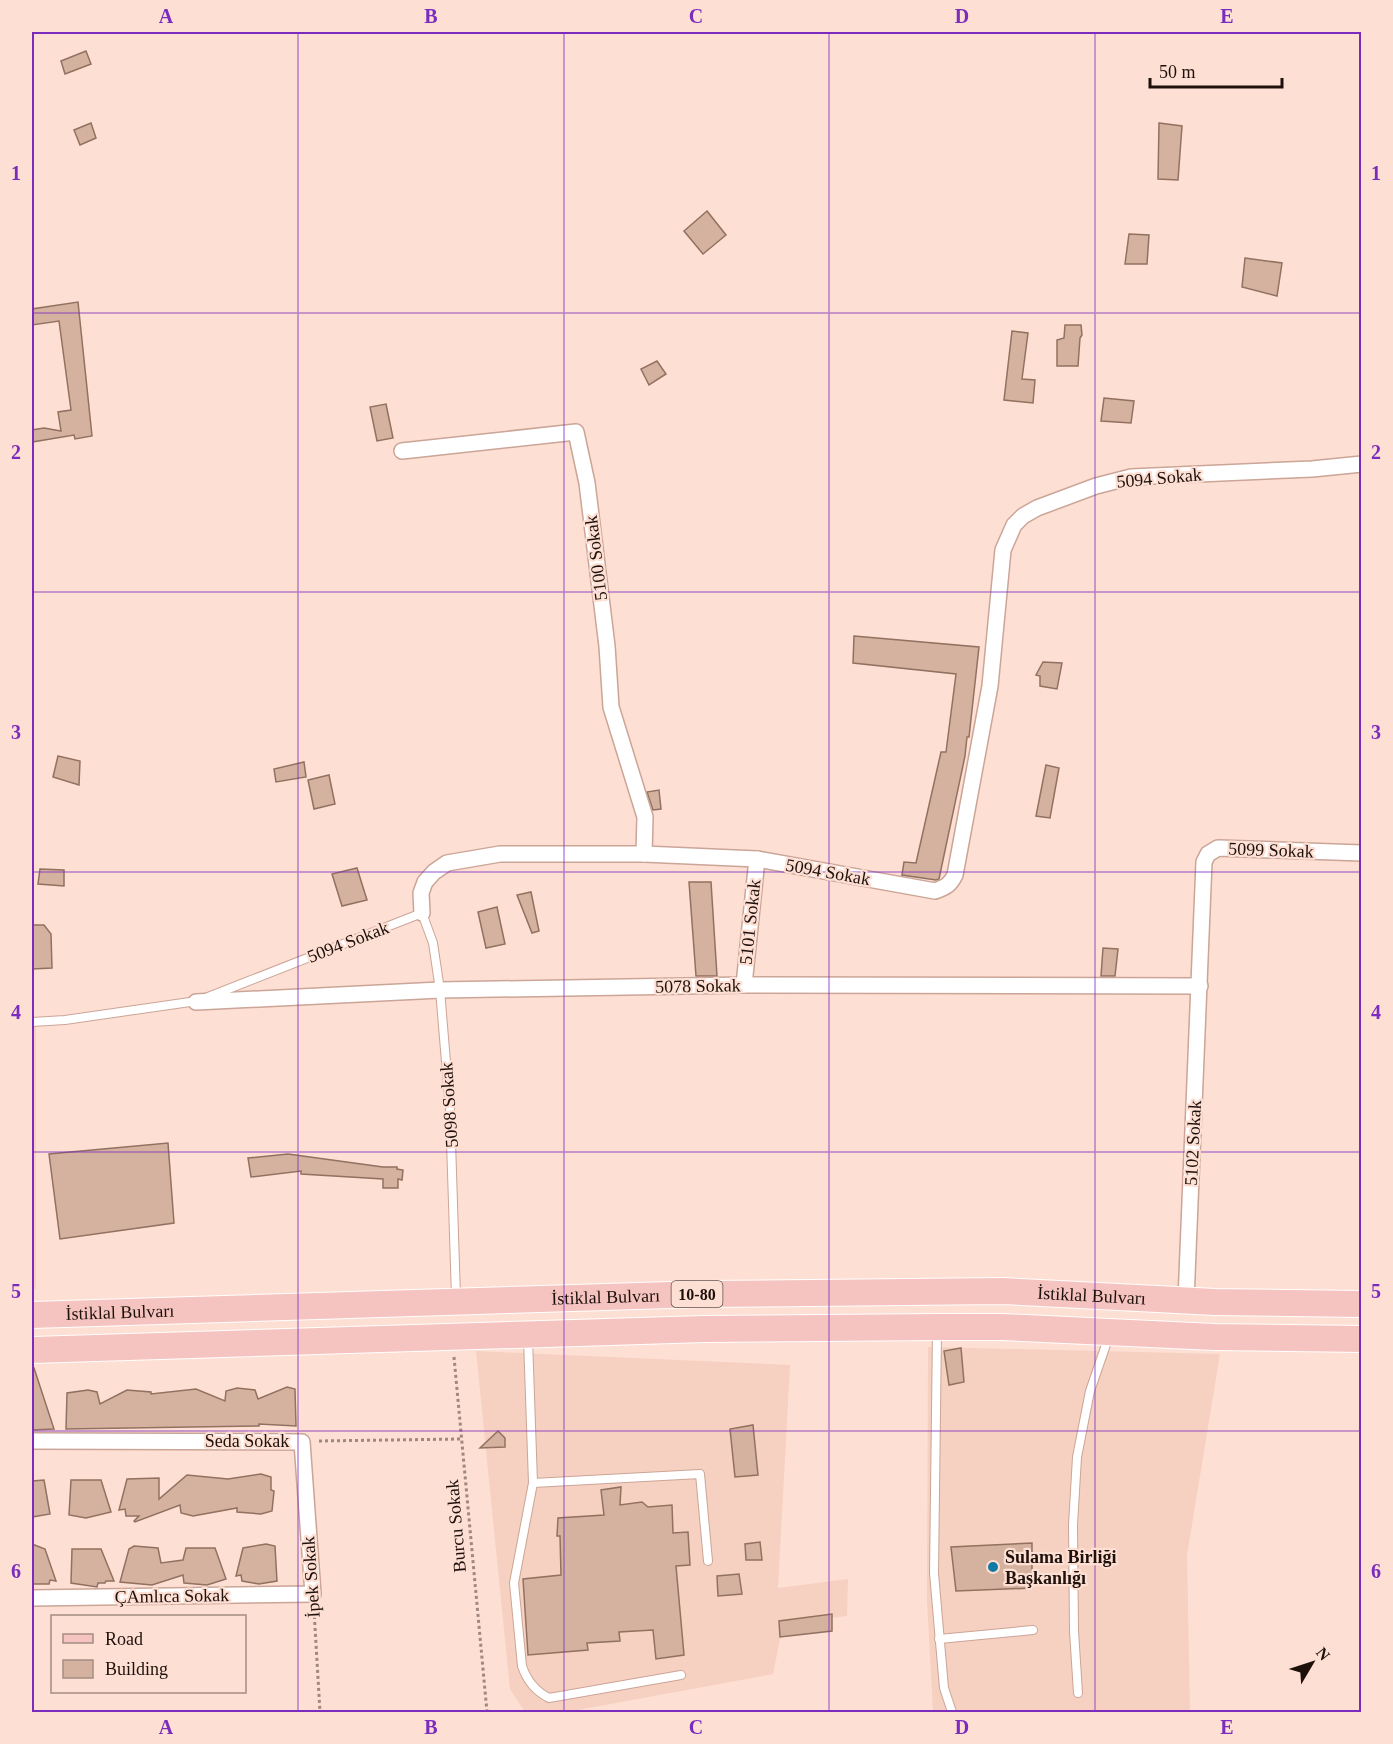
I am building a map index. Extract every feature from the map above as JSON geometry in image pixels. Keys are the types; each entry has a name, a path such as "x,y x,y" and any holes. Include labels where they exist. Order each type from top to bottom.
{"main road":[{"name":"İstiklal Bulvarı","path":"32,1315 703,1294 1003,1291 1186,1300 1362,1304"},
{"name":"İstiklal Bulvarı","path":"32,1350 704,1329 938,1327 1003,1327 1214,1337 1362,1339"}],"street":[{"name":"5100 Sokak","path":"402,452 576,432 587,483 607,646 611,707 645,817 644,854"},
{"name":"5094 Sokak","path":"422,913 421,893 425,882 447,863 500,854 644,854 757,859 935,891 951,884 955,875 990,686 1003,550 1014,525 1023,516 1037,508 1096,486 1131,477 1312,469 1362,464"},
{"name":"5099 Sokak","path":"1200,986 1204,862 1208,854 1218,848 1362,853"},
{"name":"5101 Sokak","path":"744,985 757,859"},
{"name":"5078 Sokak","path":"196,1002 440,990 744,985 1200,986"},
{"name":"5102 Sokak","path":"1186,1300 1200,986"},
{"name":"Seda Sokak","path":"32,1441 302,1442"},
{"name":"İpek Sokak","path":"302,1442 312,1594"},
{"name":"ÇAmlıca Sokak","path":"32,1598 312,1594"}],"lane":[{"name":"5098 Sokak","path":"422,913 433,943 440,990 450,1110 456,1301"},
{"name":"5094 Sokak","path":"32,1022 64,1020 196,1002 422,913"},
{"path":"938,1327 933,1573 944,1688 952,1713"},
{"path":"1078,1693 1074,1631 1076,1469 1082,1424 1090,1390 1111,1332"},
{"path":"527,1335 533,1483 514,1584 522,1666 529,1682 549,1698 681,1675"},
{"path":"533,1483 700,1474 708,1561"},
{"path":"939,1639 1033,1630"}],"path":[{"name":"Burcu Sokak","path":"452,1337 487,1713"},
{"name":"Seda Sokak","path":"302,1442 462,1439"},
{"name":"İpek Sokak","path":"312,1594 320,1713"}],"shaded area":[{"path":"32,1026 36,1026 36,1289 32,1289"},
{"path":"928,1347 1220,1354 1187,1555 1190,1712 933,1712 927,1600"},
{"path":"476,1351 790,1365 778,1588 848,1579 847,1616 783,1624 773,1674 567,1712 525,1712 510,1689"}],"building":[{"path":"86,51 91,64 65,74 61,61"},
{"path":"91,123 96,138 80,145 74,130"},
{"path":"1159,123 1182,126 1178,180 1158,179"},
{"path":"707,211 726,235 703,254 684,231"},
{"path":"1129,234 1149,235 1147,264 1125,264"},
{"path":"1245,258 1282,263 1277,296 1242,287"},
{"path":"78,302 92,436 75,439 74,435 32,442 32,430 44,428 61,431 58,412 71,410 59,321 32,325 32,309"},
{"path":"1065,325 1081,325 1078,366 1057,366 1057,340 1064,338"},
{"path":"1012,331 1028,333 1022,379 1035,380 1033,403 1004,400"},
{"path":"657,361 666,374 649,385 641,369"},
{"path":"1104,398 1134,401 1131,423 1101,421"},
{"path":"386,404 393,438 377,441 370,407"},
{"path":"854,636 979,647 969,737 967,737 939,879 902,875 904,862 916,863 941,752 946,752 956,674 853,663"},
{"path":"1043,662 1062,663 1057,689 1040,686 1040,676 1036,675"},
{"path":"58,756 80,761 79,785 53,777"},
{"path":"304,762 306,777 276,782 274,769"},
{"path":"1046,765 1059,768 1050,818 1036,816"},
{"path":"329,775 335,804 314,809 308,780"},
{"path":"659,790 661,809 653,810 647,792"},
{"path":"357,868 367,900 342,906 332,874"},
{"path":"40,869 64,870 64,886 38,884"},
{"path":"689,882 711,882 717,976 696,976"},
{"path":"531,892 539,931 532,933 517,895"},
{"path":"497,907 505,944 486,948 478,912"},
{"path":"32,925 44,925 51,934 52,968 32,969"},
{"path":"1103,948 1118,949 1115,976 1101,976"},
{"path":"168,1143 174,1223 60,1239 49,1154"},
{"path":"288,1154 397,1167 403,1170 402,1180 398,1179 398,1188 383,1188 383,1179 301,1174 301,1171 251,1177 248,1158"},
{"path":"961,1348 964,1382 949,1385 944,1351"},
{"path":"32,1368 34,1368 54,1429 32,1430"},
{"path":"287,1387 295,1389 296,1426 259,1424 259,1426 66,1429 67,1393 88,1390 97,1392 100,1404 127,1390 151,1392 151,1394 196,1389 225,1401 226,1391 237,1388 255,1390 258,1399"},
{"path":"753,1425 758,1475 735,1477 730,1429"},
{"path":"498,1431 505,1438 505,1447 480,1448"},
{"path":"261,1474 271,1477 271,1490 274,1491 272,1511 261,1514 237,1512 237,1508 193,1516 181,1513 180,1505 135,1522 139,1516 126,1516 125,1509 119,1510 127,1479 159,1478 159,1499 187,1475 228,1479"},
{"path":"44,1480 50,1514 32,1517 32,1481"},
{"path":"71,1480 101,1480 111,1512 86,1518 69,1515"},
{"path":"621,1487 620,1505 642,1502 648,1507 672,1505 673,1533 688,1532 690,1565 676,1566 684,1655 656,1659 653,1630 619,1632 620,1641 587,1643 588,1650 528,1655 523,1579 561,1575 560,1536 557,1536 558,1518 604,1515 601,1490"},
{"path":"760,1542 762,1560 746,1560 745,1544"},
{"name":"Sulama Birliği Başkanlığı","path":"1032,1543 1032,1588 956,1591 951,1547"},
{"path":"32,1544 45,1549 56,1581 50,1580 49,1584 32,1584"},
{"path":"266,1544 275,1546 277,1581 259,1584 242,1581 241,1575 236,1576 243,1548"},
{"path":"134,1546 158,1548 161,1563 183,1560 186,1548 215,1548 226,1579 207,1585 184,1583 183,1575 152,1585 120,1582 129,1549"},
{"path":"72,1549 101,1549 114,1581 98,1583 97,1587 71,1583"},
{"path":"739,1574 742,1594 718,1596 717,1576"},
{"path":"832,1614 832,1631 780,1637 779,1621"}],"place":[{"name":"Sulama Birliği Başkanlığı","path":"993,1567"}]}
